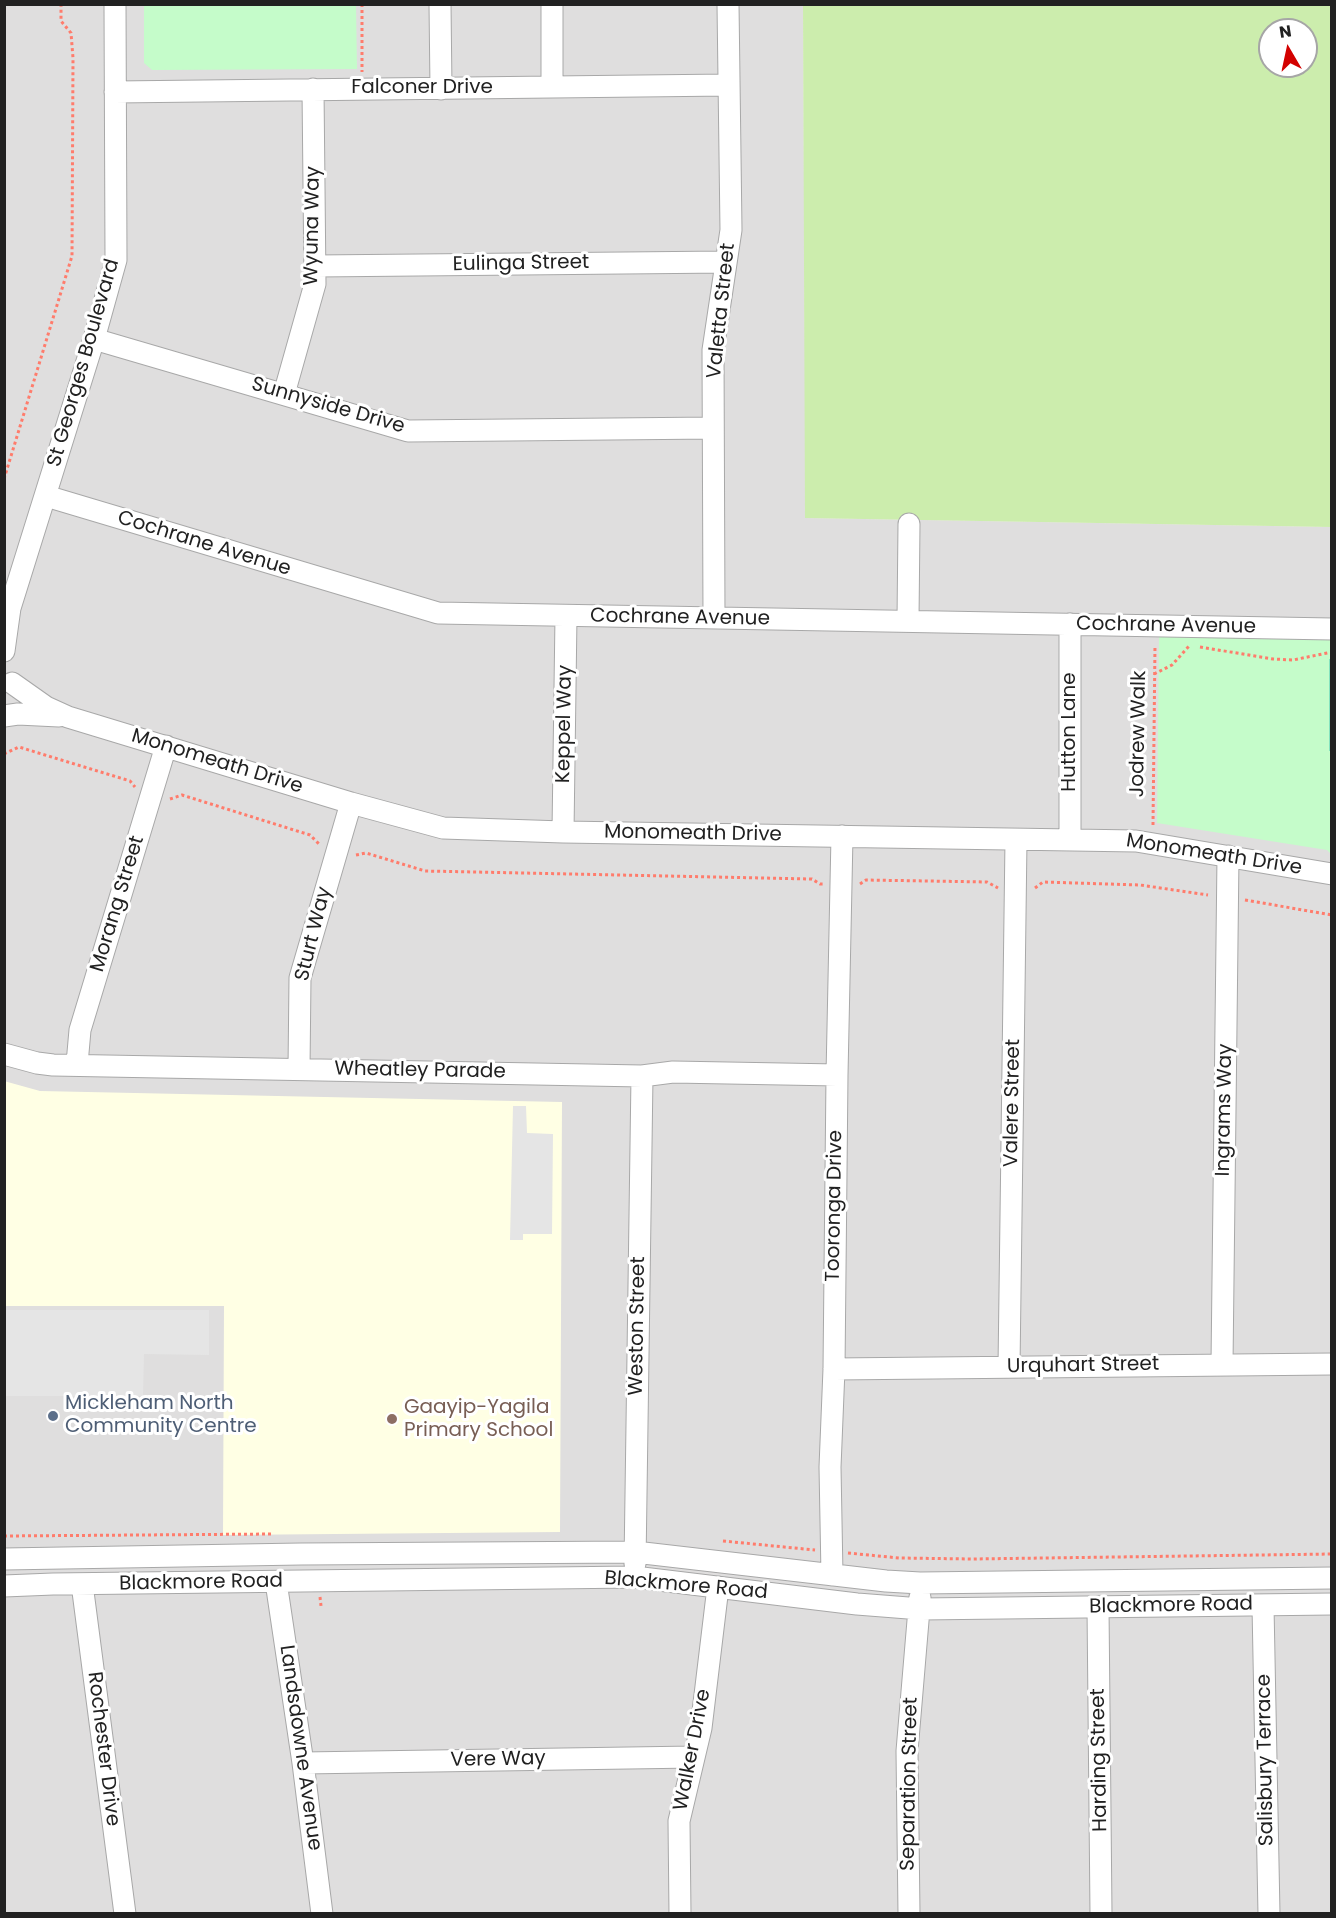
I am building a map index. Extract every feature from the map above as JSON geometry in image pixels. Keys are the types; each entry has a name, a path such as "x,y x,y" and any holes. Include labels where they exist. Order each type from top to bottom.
{"street":[{"name":"St Georges Boulevard","path":"4,651 7,613 46,496 116,260 115,4"},
{"path":"440,4 441,89"},
{"path":"552,4 552,87"},
{"name":"Valetta Street","path":"714,618 713,350 731,230 728,4"},
{"name":"Falconer Drive","path":"115,92 728,85"},
{"name":"Wyuna Way","path":"284,394 315,284 313,89"},
{"name":"Eulinga Street","path":"316,266 726,262"},
{"name":"Sunnyside Drive","path":"94,339 408,431 713,428"},
{"name":"Cochrane Avenue","path":"46,496 438,613 1332,629"},
{"path":"908,620 909,524"},
{"name":"Keppel Way","path":"563,832 566,616"},
{"name":"Hutton Lane","path":"1070,624 1070,839"},
{"path":"4,715 13,701 14,692 7,672"},
{"name":"Monomeath Drive","path":"7,672 46,707 68,717 351,803 444,828 1016,840 1070,839 1153,843 1332,873"},
{"name":"Monomeath Drive","path":"4,715 35,714 68,717"},
{"name":"Morang Street","path":"77,1064 80,1030 166,746"},
{"name":"Sturt Way","path":"299,1069 300,978 351,803"},
{"name":"Tooronga Drive","path":"832,1575 830,1467 834,1369 842,836"},
{"name":"Valere Street","path":"1009,1367 1016,840"},
{"name":"Ingrams Way","path":"1222,1364 1228,855"},
{"name":"Wheatley Parade","path":"4,1054 37,1063 642,1076 673,1072 837,1075"},
{"name":"Weston Street","path":"634,1577 642,1076"},
{"name":"Urquhart Street","path":"834,1369 1332,1364"},
{"name":"Blackmore Road","path":"4,1559 635,1552 920,1583 1332,1578"},
{"name":"Blackmore Road","path":"4,1586 634,1577 857,1604 921,1609 1332,1604"},
{"name":"Landsdowne Avenue","path":"276,1582 303,1763 322,1914"},
{"name":"Separation Street","path":"909,1914 907,1751 921,1609 920,1583"},
{"name":"Rochester Drive","path":"82,1584 125,1914"},
{"name":"Walker Drive","path":"680,1914 679,1821 701,1728 718,1587"},
{"name":"Salisbury Terrace","path":"1263,1606 1269,1914"},
{"name":"Harding Street","path":"1098,1607 1101,1914"},
{"name":"Vere Way","path":"303,1763 694,1757"}],"path":[{"path":"4,479 72,256 73,58 71,33 61,21 61,4"},
{"path":"362,4 363,89"},
{"name":"Jodrew Walk","path":"1153,843 1155,626"},
{"path":"1178,645 1293,660 1332,652"},
{"path":"1154,674 1172,665 1189,646"},
{"path":"4,754 20,747 130,781 135,787 171,799 182,795 310,835 318,844 358,856 366,853 424,871 812,879 820,884 840,885 858,885 866,880 987,882 997,888 1036,888 1043,882 1140,885 1332,915"}],"shaded area":[{"path":"5,5 803,5 806,518 1331,527 1331,1913 5,1914"},
{"name":"Gaayip-Yagila Primary School","path":"4,1081 40,1091 562,1102 560,1532 223,1535 224,1306 5,1306"},
{"path":"513,1106 526,1106 527,1133 553,1134 552,1234 523,1234 523,1240 510,1240"},
{"path":"5,1310 209,1310 209,1355 144,1354 143,1396 5,1396"}],"green space":[{"path":"144,5 356,5 357,69 152,70 144,63"},
{"path":"803,5 1331,5 1331,527 805,518"},
{"path":"1159,635 1331,639 1331,854 1327,850 1157,823"},
{"path":"1329,659 1332,659 1331,751 1329,751"}],"place":[{"name":"Mickleham North Community Centre","path":"53,1416"},
{"name":"Gaayip-Yagila Primary School","path":"392,1419"}]}
